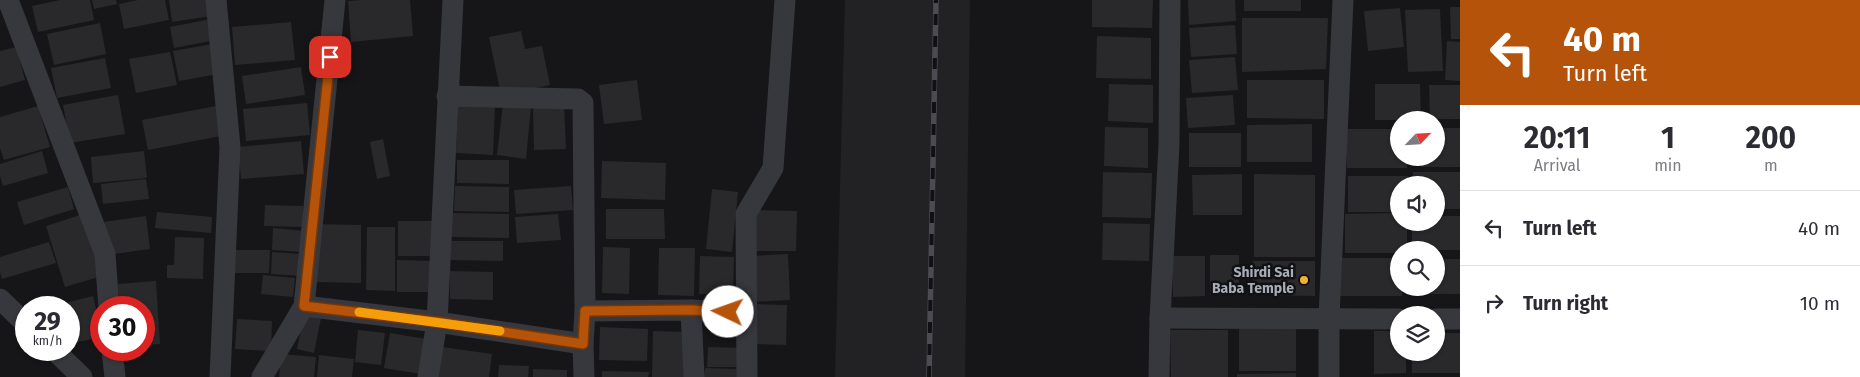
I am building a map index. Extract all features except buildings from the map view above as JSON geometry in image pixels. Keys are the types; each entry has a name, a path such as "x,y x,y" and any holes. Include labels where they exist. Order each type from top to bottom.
{"street":[{"path":"8,0 105,254 108,296"},
{"path":"216,0 230,147 220,377"},
{"path":"262,377 304,306 335,0"},
{"path":"428,377 437,322 453,0"},
{"path":"747,377 746,214 773,168 785,0"},
{"path":"1159,377 1160,318 1169,144 1170,0"},
{"path":"1329,377 1329,318 1343,0"},
{"path":"447,96 578,99 583,103 584,377"},
{"path":"0,299 15,313"},
{"path":"304,306 437,322 583,344"},
{"path":"585,311 691,310 747,313"},
{"path":"691,310 694,377"},
{"path":"1160,318 1390,319"},
{"path":"1445,319 1460,319"},
{"path":"65,361 82,377"},
{"path":"113,361 115,377"}],"shaded area":[{"path":"845,0 970,0 965,377 835,377"}],"railway":[{"path":"929,377 936,0"}],"slow traffic":[{"path":"359,312 500,331"}],"place":[{"name":"Shirdi Sai Baba Temple","path":"1304,280"}],"route":[{"path":"330,57 304,306 437,322 583,344 585,311 691,310 728,312"}]}
